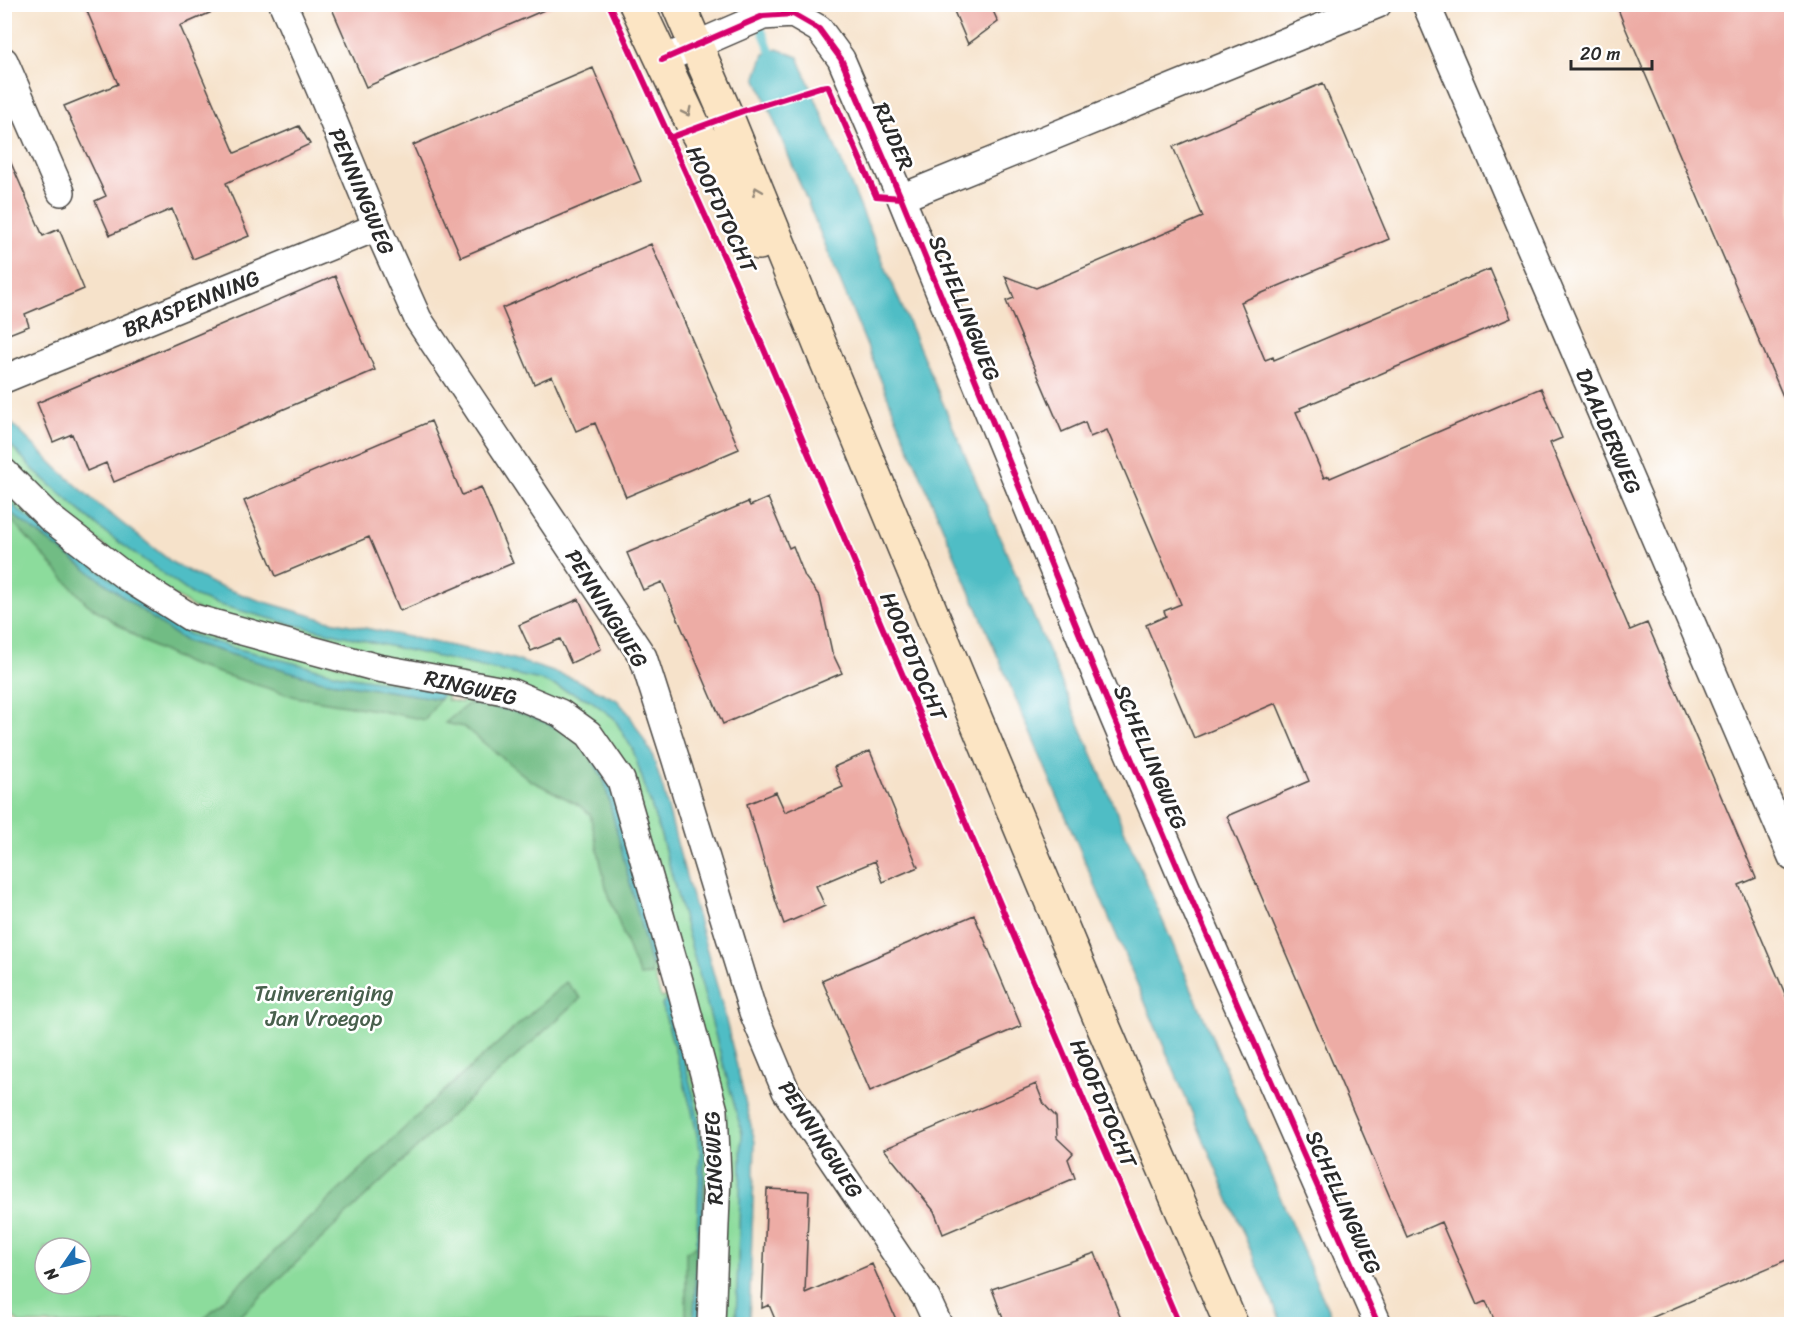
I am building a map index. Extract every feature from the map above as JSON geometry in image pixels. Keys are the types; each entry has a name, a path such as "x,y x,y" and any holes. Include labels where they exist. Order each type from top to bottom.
{"main road":[{"name":"HOOFDTOCHT","path":"636,4 695,129 827,362"},
{"name":"HOOFDTOCHT","path":"678,4 1104,1028 1231,1324"}],"street":[{"name":"PENNINGWEG","path":"283,4 418,319 643,657 753,1012 786,1091 926,1298 938,1324"},
{"name":"RIJDER","path":"662,60 763,16 792,14 819,29 841,59 901,198 1378,4"},
{"name":"DAALDERWEG","path":"1426,4 1791,857"},
{"path":"4,62 61,192"},
{"name":"SCHELLINGWEG","path":"901,198 1114,718 1378,1324"},
{"name":"BRASPENNING","path":"4,379 377,227"},
{"name":"RINGWEG","path":"4,472 50,518 125,576 190,617 378,668 510,692 560,713 589,734 621,780 714,1111 717,1175 711,1324"}],"green space":[{"path":"5,439 34,470 102,530 196,597 287,623 540,680 590,700 614,718 633,750 662,839 742,1133 736,1324 719,1324 724,1188 597,732 201,612 134,571 5,462"},
{"name":"Tuinvereniging Jan Vroegop","path":"5,485 59,535 160,608 219,635 449,689 447,700 462,703 465,693 523,705 556,719 573,730 586,743 607,773 621,807 667,971 654,974 661,998 675,994 710,1132 706,1324 700,1324 705,1189 704,1147 695,1103 667,1000 662,1004 692,1111 700,1149 694,1324 20,1324 5,1309 4,505 16,517 186,641 323,681 440,699 442,694 440,691 345,676 188,634 172,625 18,510 5,496","holes":["475,698 518,708 546,718 571,733 593,754 601,767 614,796 659,961 658,965 652,965 650,962 604,781 590,756 579,742 550,724 524,714 471,703"]},
{"path":"4,506 185,641 323,681 440,699 425,720 296,697 189,664 146,643 87,604 5,513"},
{"path":"468,704 493,706 542,721 569,735 590,755 604,781 652,965 651,975 640,976 632,959 606,887 590,814 577,804 530,780 464,727 445,723"},
{"path":"566,982 581,998 446,1120 232,1324 198,1324 433,1101"},
{"path":"697,1245 694,1324 686,1324 686,1252"}],"water":[{"path":"777,49 798,57 1334,1324 1282,1324 906,441 756,77 764,54"},
{"path":"4,416 100,506 173,563 215,585 326,620 510,658 572,678 617,700 629,714 652,754 663,789 722,1004 755,1142 749,1324 736,1324 742,1133 662,839 633,750 614,718 590,700 540,680 287,623 196,597 102,530 34,470 5,439"},
{"path":"4,496 18,510 172,625 188,634 345,676 440,691 443,694 440,699 323,681 185,641 16,517 5,506"},
{"path":"475,698 518,708 546,718 571,733 593,754 614,796 659,961 658,965 652,965 650,962 604,781 590,756 579,742 550,724 524,714 471,703"},
{"path":"665,1000 669,1001 704,1147 700,1324 694,1324 700,1149 692,1111 662,1004"}],"building":[{"path":"84,4 230,4 180,26 235,153 299,126 310,144 226,183 249,236 193,259 172,209 110,235 95,201 106,196 64,106 118,84"},
{"path":"330,4 558,4 366,87"},
{"path":"951,4 990,4 998,22 968,44"},
{"path":"1616,4 1791,4 1791,415 1625,27"},
{"path":"593,68 641,181 461,257 413,145"},
{"path":"1323,83 1389,239 1241,302 1265,360 1273,357 1274,360 1490,269 1511,318 1300,408 1301,410 1296,412 1324,478 1329,476 1330,478 1541,388 1562,438 1550,443 1630,630 1647,623 1756,878 1739,885 1791,1008 1791,1258 1637,1324 1496,1324 1486,1301 1477,1305 1441,1222 1407,1237 1227,816 1309,781 1276,703 1194,738 1146,625 1166,616 1164,611 1181,604 1107,430 1090,437 1085,422 1062,432 1006,301 1014,298 1005,276 1036,288 1203,217 1173,147"},
{"path":"4,147 43,236 59,229 84,289 25,314 29,326 4,336"},
{"path":"651,244 739,449 626,497 595,423 576,431 552,376 534,384 502,308"},
{"path":"335,276 375,370 114,482 106,463 87,471 72,434 53,442 37,403"},
{"path":"431,421 462,495 481,487 513,563 400,611 369,537 276,576 244,501"},
{"path":"768,498 789,548 793,546 805,577 820,597 832,652 842,673 723,724 662,582 643,590 627,553 748,502 750,506"},
{"path":"579,599 601,649 571,663 560,639 531,651 519,625"},
{"path":"870,751 918,867 883,882 875,861 816,886 825,906 784,924 747,804 776,792 785,812 843,787 834,767"},
{"path":"974,915 1021,1026 870,1091 822,980"},
{"path":"1036,1084 1044,1104 1056,1117 1057,1138 1073,1153 1068,1159 1075,1178 943,1234 934,1211 884,1149"},
{"path":"767,1189 809,1191 805,1293 872,1264 898,1324 777,1324 769,1305 762,1308"},
{"path":"1095,1253 1123,1324 1005,1324 992,1289"}],"waterway":[{"path":"751,4 775,62"}],"cycle path":[{"path":"609,4 734,279 1179,1324"},
{"path":"662,60 763,16 793,14 819,29 841,59 901,198 1114,718 1378,1324"},
{"path":"669,138 743,111 828,86 876,196 901,198"}]}
